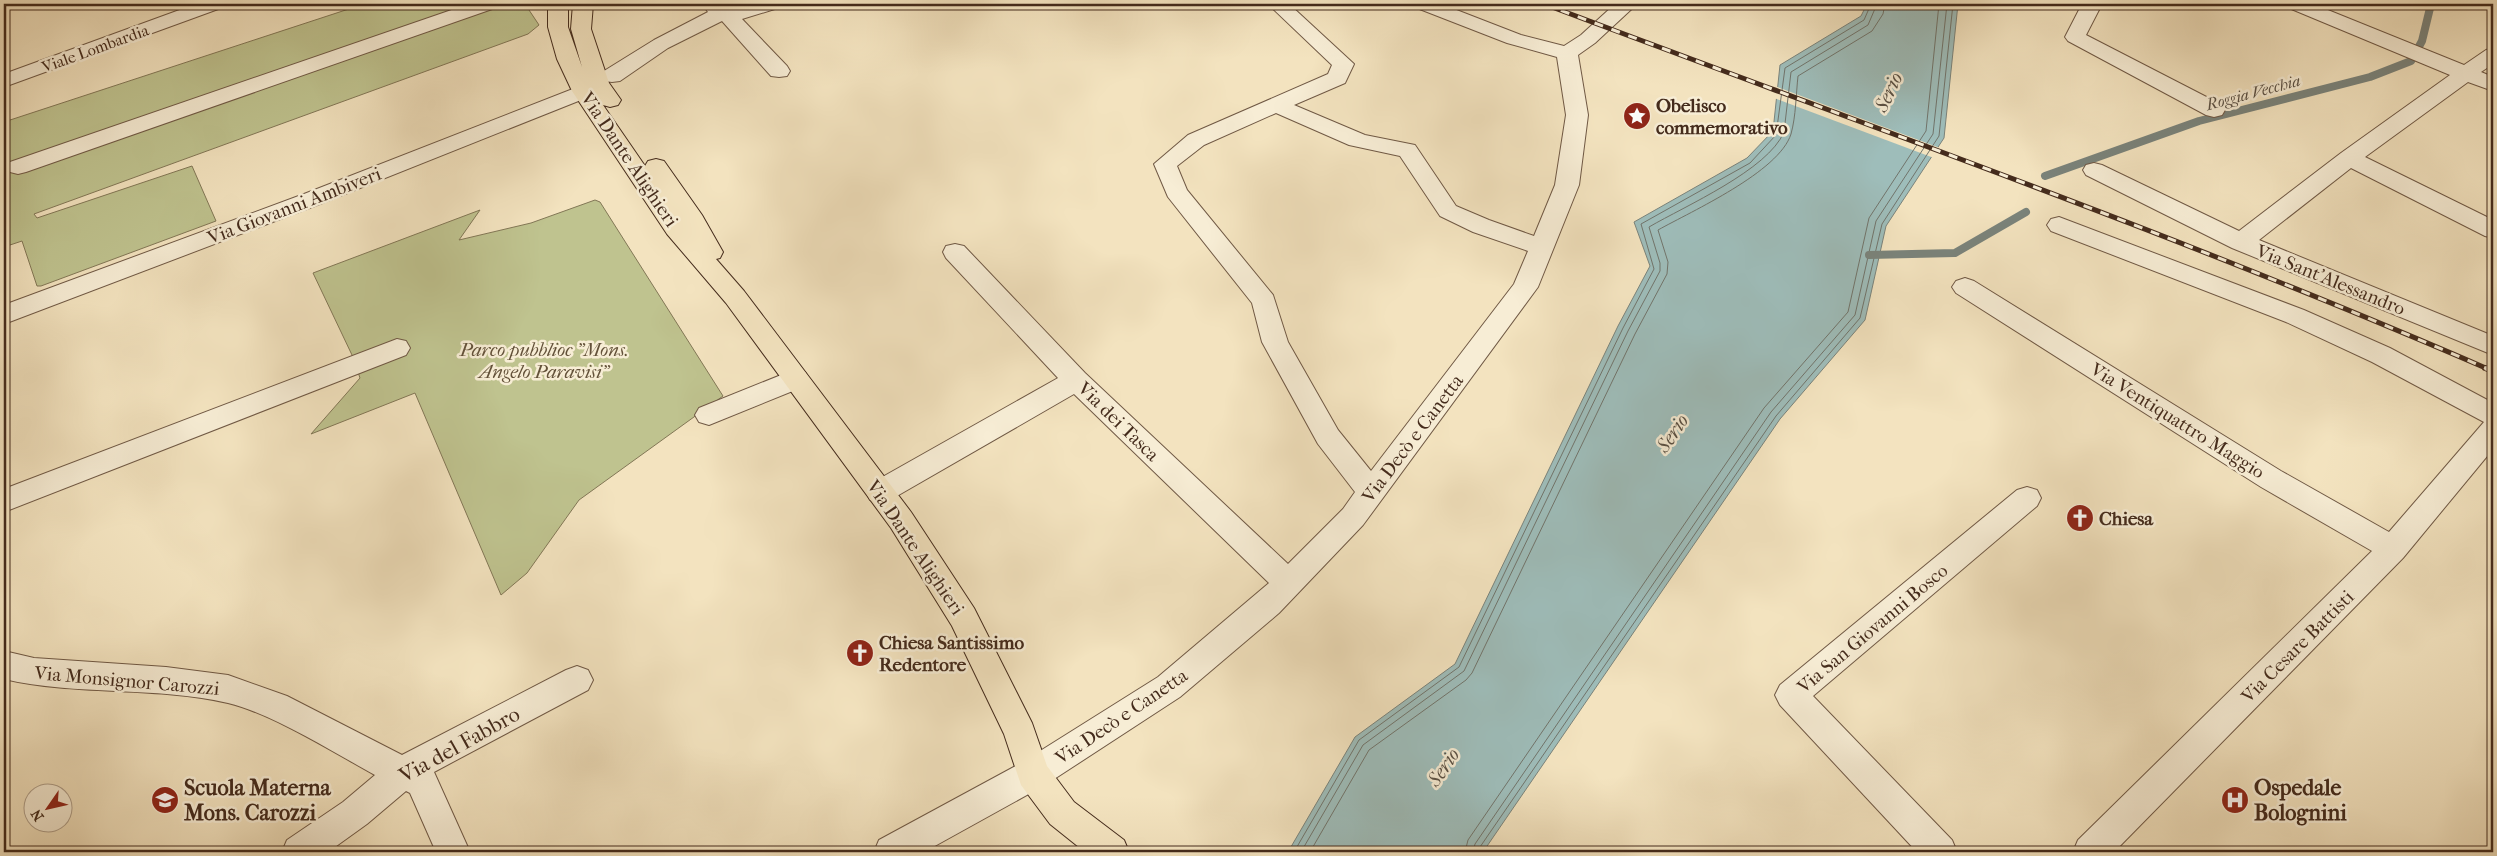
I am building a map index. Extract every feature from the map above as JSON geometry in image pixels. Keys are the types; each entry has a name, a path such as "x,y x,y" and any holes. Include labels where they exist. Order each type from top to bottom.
{"main road":[{"name":"Via Dante Alighieri","path":"558,4 558,27 568,59 583,91 675,228 735,298 901,520 963,618 1020,733 1033,774 1062,813 1112,852"},
{"name":"Via Dante Alighieri","path":"583,4 581,29 598,83 694,221 735,298"}],"street":[{"path":"156,26 153,19 171,4"},
{"name":"Viale Lombardia","path":"4,63 171,4"},
{"name":"Viale Lombardia","path":"4,80 214,4"},
{"path":"18,167 488,4"},
{"path":"612,76 719,11 771,4"},
{"path":"1278,4 1343,64 1337,78 1196,140 1165,164 1176,192 1264,301 1275,342 1303,393 1328,437 1371,492"},
{"path":"1424,4 1514,39 1567,53 1588,39 1627,4"},
{"path":"2092,4 2075,37 2214,110"},
{"path":"2296,4 2493,85"},
{"path":"719,11 779,71"},
{"name":"Via Decò e Canetta","path":"891,852 1033,774 1169,687 1268,604 1353,517 1524,287 1567,185 1577,114 1567,53"},
{"name":"Via Sant'Alessandro","path":"2240,242 2349,158 2465,72 2493,54"},
{"name":"Via Giovanni Ambiveri","path":"4,315 312,199 583,91"},
{"path":"1276,105 1387,150 1407,150 1448,211 1481,226 1541,247"},
{"path":"2349,158 2493,230"},
{"path":"2094,170 2240,242"},
{"path":"2059,225 2295,316 2380,355 2493,415"},
{"name":"Via Sant'Alessandro","path":"2240,242 2493,346"},
{"name":"Via dei Tasca","path":"955,252 1076,380 1289,583"},
{"name":"Via Ventiquattro Maggio","path":"1965,287 2271,478 2393,549"},
{"path":"4,501 397,348"},
{"path":"709,415 796,379"},
{"path":"880,492 1076,380"},
{"name":"Via Cesare Battisti","path":"2090,852 2393,549 2493,430"},
{"name":"Via San Giovanni Bosco","path":"1940,852 1791,695 2028,498"},
{"name":"Via Monsignor Carozzi","path":"4,665 34,672 166,681 228,689 276,706 422,782 453,852"},
{"name":"Via del Fabbro","path":"299,852 356,813 404,771 577,680"}],"green space":[{"path":"364,4 525,4 539,25 528,34 34,214 37,218 192,166 216,221 41,286 37,286 22,241 4,247 4,122"},
{"name":"Parco pubblioc \"Mons. Angelo Paravisi\"","path":"595,200 600,202 723,396 579,500 527,573 501,595 415,393 311,434 360,378 352,355 313,273 480,210 459,240 531,223"}],"water":[{"name":"Serio","path":"1867,4 1958,4 1944,138 1886,226 1865,320 1780,419 1483,852 1288,852 1355,737 1455,664 1618,326 1650,266 1634,222 1747,158 1773,131 1780,65 1861,16"}],"pier":[{"path":"1775,86 1940,148 1934,158 1774,98"}],"waterway":[{"name":"Roggia Vecchia","path":"2045,176 2199,121 2370,77 2411,61 2422,41 2431,4"},
{"path":"1869,255 1955,253 2026,212"}],"railway":[{"path":"1544,4 2137,226 2255,272 2488,369"},
{"path":"2485,368 2493,371"}],"place":[{"name":"Obelisco commemorativo","path":"1637,116"},
{"name":"Chiesa","path":"2080,518"},
{"name":"Chiesa Santissimo Redentore","path":"860,653"},
{"name":"Scuola Materna Mons. Carozzi","path":"165,800"},
{"name":"Ospedale Bolognini","path":"2235,800"}]}
